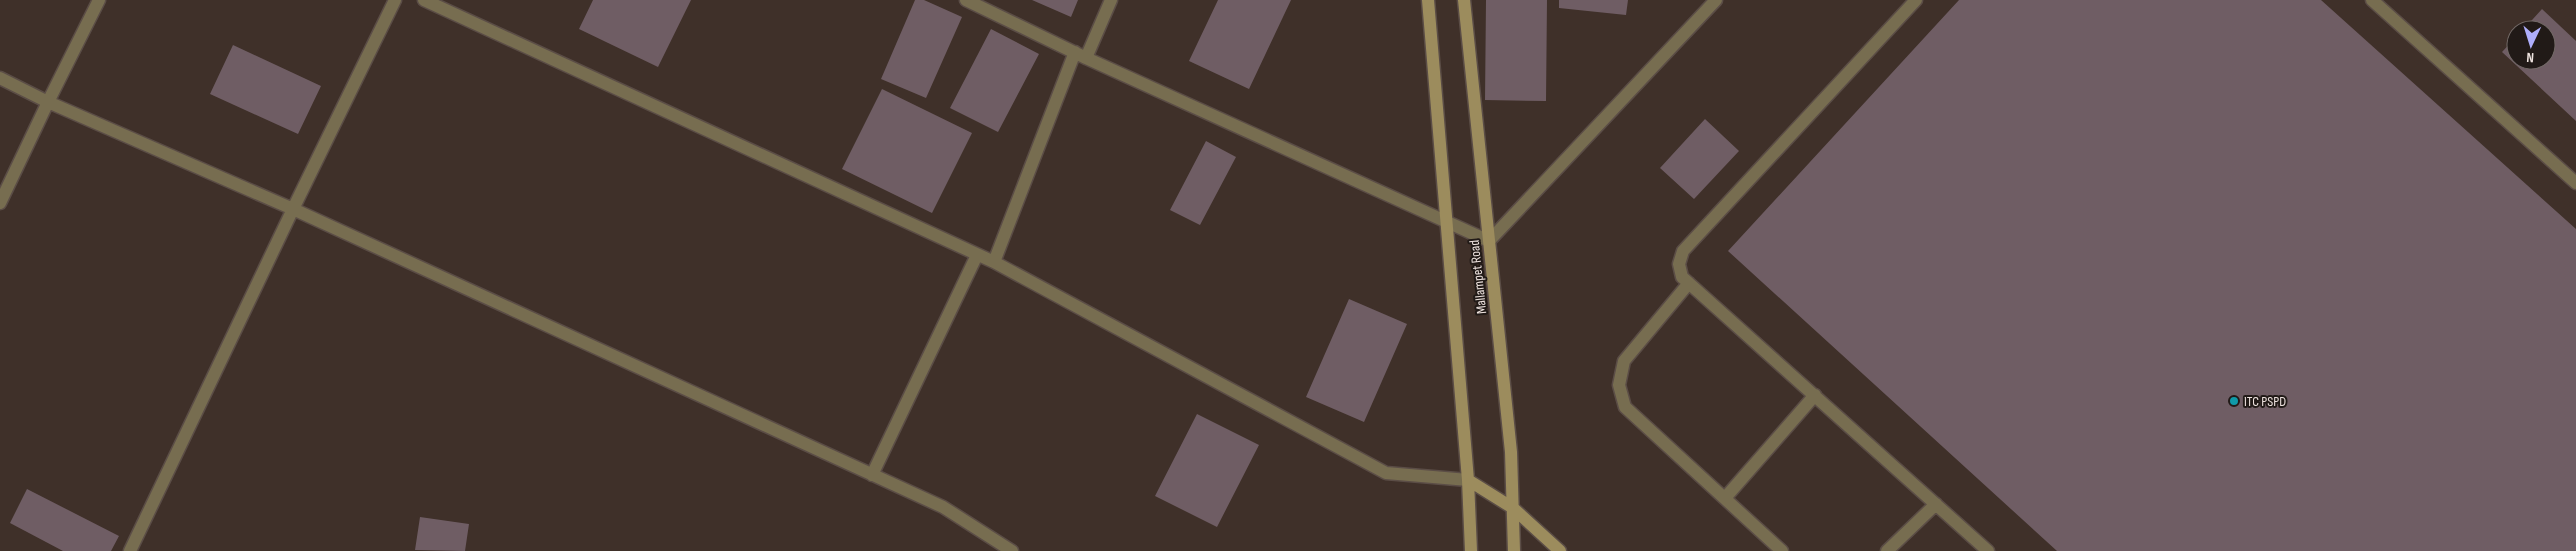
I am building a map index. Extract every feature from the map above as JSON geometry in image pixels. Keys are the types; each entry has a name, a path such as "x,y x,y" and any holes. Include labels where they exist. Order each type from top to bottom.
{"main road":[{"name":"Mallampet Road","path":"1428,0 1468,480 1471,551"},
{"name":"Mallampet Road","path":"1464,0 1512,452 1514,551"},
{"path":"1468,480 1513,508 1560,551"}],"street":[{"path":"0,203 99,0"},
{"path":"130,551 293,208 395,0"},
{"path":"424,0 994,262 1386,473 1468,480"},
{"path":"966,0 1081,55 1489,242 1716,0"},
{"path":"994,262 1081,55 1111,0"},
{"path":"1916,0 1683,252 1679,264 1682,277 1988,551"},
{"path":"2372,0 2576,183"},
{"path":"0,78 48,102 293,208 943,508 1012,551"},
{"path":"872,475 977,255"},
{"path":"1689,283 1624,361 1619,385 1625,407 1782,551"},
{"path":"1725,498 1815,396"},
{"path":"1887,551 1936,504"}],"building":[{"path":"593,0 691,0 658,67 579,29"},
{"path":"915,0 924,0 962,17 926,98 881,79"},
{"path":"1032,0 1078,0 1071,17"},
{"path":"1218,0 1291,0 1249,89 1189,61"},
{"path":"1486,0 1547,0 1546,101 1485,100"},
{"path":"1559,0 1628,0 1626,15 1559,8"},
{"name":"ITC PSPD","path":"1959,0 2321,0 2576,229 2576,551 2057,551 1728,251"},
{"path":"2542,9 2554,20 2532,20"},
{"path":"2556,22 2576,41 2576,121 2521,70 2556,70"},
{"path":"991,29 1039,54 998,132 950,108"},
{"path":"233,45 321,86 298,134 210,94"},
{"path":"2506,48 2506,56 2502,52"},
{"path":"882,89 972,133 932,213 842,169"},
{"path":"1705,119 1739,151 1694,199 1660,168"},
{"path":"1206,141 1236,157 1200,225 1170,210"},
{"path":"1349,299 1407,324 1364,422 1306,397"},
{"path":"1197,414 1259,445 1217,527 1155,496"},
{"path":"27,489 119,536 111,551 63,551 10,523"},
{"path":"420,517 469,524 465,551 415,550"}],"place":[{"name":"ITC PSPD","path":"2234,401"}]}
